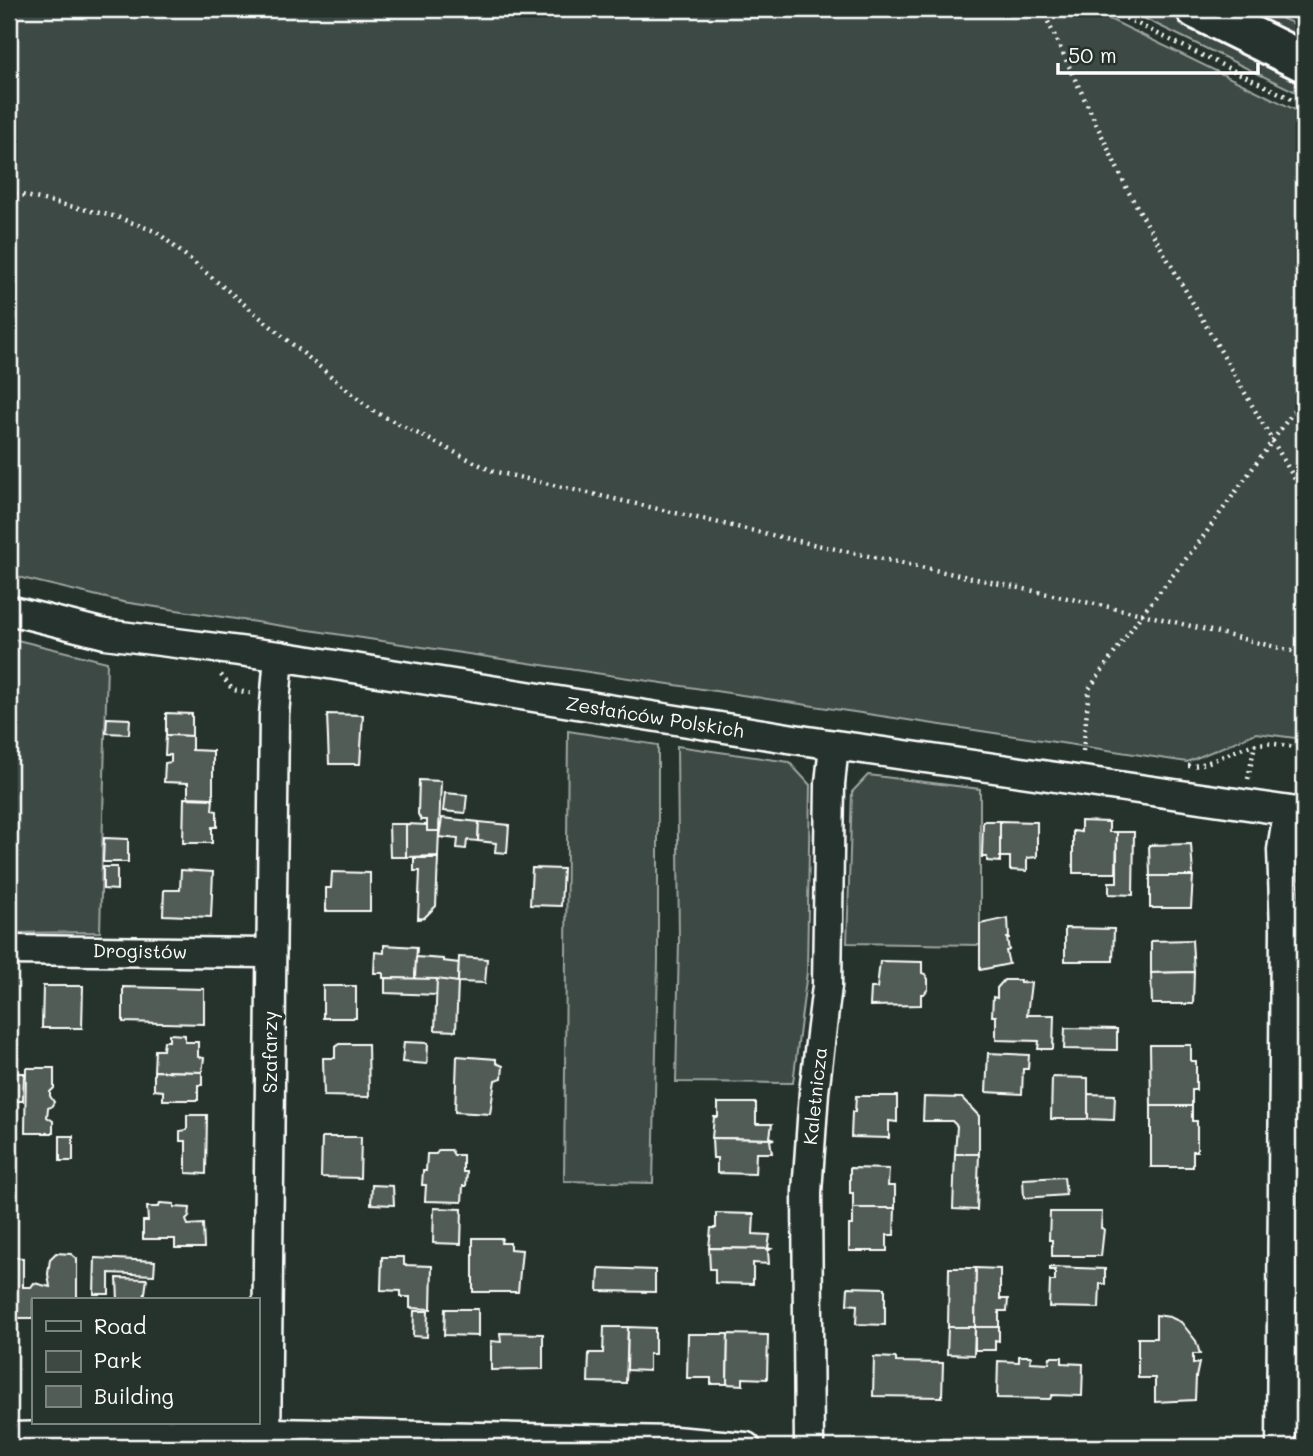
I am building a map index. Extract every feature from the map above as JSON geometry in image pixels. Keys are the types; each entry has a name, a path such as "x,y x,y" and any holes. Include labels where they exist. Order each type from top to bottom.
{"main road":[{"path":"1196,9 1304,62"}],"street":[{"name":"Zesłańców Polskich","path":"9,610 105,634 279,656 834,745 1296,812"},
{"name":"Szafarzy","path":"266,1441 274,715 279,656"},
{"name":"Kaletnicza","path":"809,1447 807,1192 814,1092 827,986 830,784 834,745"},
{"path":"1281,1447 1285,929 1282,850 1296,812"},
{"name":"Drogistów","path":"9,950 271,953"},
{"path":"9,1437 227,1432 266,1441 576,1438 674,1441 746,1447"}],"path":[{"path":"1042,9 1128,191 1304,495"},
{"path":"1107,9 1304,105"},
{"path":"9,192 117,218 157,232 373,411 492,471 798,541 1142,614 1304,654"},
{"path":"1083,751 1089,690 1142,614 1200,541 1304,397"},
{"path":"1246,790 1255,744"},
{"path":"1182,765 1199,765 1255,744 1304,749"},
{"path":"1069,749 1095,753"}],"green space":[{"path":"9,9 1089,9 1304,114 1304,739 1256,733 1187,762 123,602 9,575"},
{"path":"1125,9 1169,9 1304,75 1304,96"},
{"path":"1224,9 1260,9 1304,28 1304,48"},
{"path":"9,638 107,662 100,932 9,933"},
{"path":"568,731 658,745 658,961 653,1183 564,1181"},
{"path":"677,746 789,762 810,785 807,972 793,1083 676,1082 679,941"},
{"path":"868,775 980,789 980,945 847,943 852,792"}],"building":[{"path":"166,713 192,714 192,736 166,735"},
{"path":"327,714 363,715 360,764 329,764"},
{"path":"107,718 130,719 129,734 106,733"},
{"path":"166,735 192,736 192,750 213,751 213,798 188,797 188,783 164,782 165,763 171,762 171,755 165,755"},
{"path":"419,780 441,781 439,831 427,831 427,820 421,820 418,814"},
{"path":"445,793 467,795 465,813 443,811"},
{"path":"184,798 213,799 212,810 217,811 217,827 212,827 212,843 183,843"},
{"path":"442,818 479,822 478,841 467,840 466,849 457,848 458,839 439,837"},
{"path":"983,821 1000,821 1000,862 987,861 987,857 982,857"},
{"path":"1000,821 1037,822 1037,857 1027,858 1027,871 1010,870 1010,857 1000,857"},
{"path":"1081,821 1109,822 1109,832 1117,832 1116,873 1073,873 1073,831 1081,832"},
{"path":"479,822 509,825 507,853 495,852 496,843 478,841"},
{"path":"389,824 406,824 406,857 390,857"},
{"path":"406,824 427,825 427,831 439,831 438,856 406,857"},
{"path":"1117,832 1134,832 1133,895 1109,894 1109,882 1117,882"},
{"path":"104,838 128,839 128,862 103,862"},
{"path":"1191,844 1193,876 1150,876 1149,845"},
{"path":"414,858 438,858 436,906 424,918 418,919 420,871 414,871"},
{"path":"103,867 117,867 117,890 103,889"},
{"path":"532,868 563,869 561,906 530,905"},
{"path":"181,870 213,872 211,917 163,915 164,890 180,890"},
{"path":"332,872 370,873 370,911 326,911 326,888 331,888"},
{"path":"1150,876 1193,876 1191,908 1150,908"},
{"path":"1008,918 1009,950 1006,951 1009,964 980,970 980,924"},
{"path":"1065,928 1114,929 1113,961 1065,961"},
{"path":"1192,940 1194,972 1151,973 1151,941"},
{"path":"384,945 417,947 415,979 383,978 383,973 374,973 375,952 384,953"},
{"path":"416,957 459,963 458,982 415,979"},
{"path":"459,957 487,959 485,983 458,982"},
{"path":"880,961 922,962 922,973 928,979 928,989 921,994 921,1005 870,1006 871,988 877,988"},
{"path":"1194,972 1193,1004 1152,1004 1151,973"},
{"path":"385,978 437,979 437,995 385,993"},
{"path":"437,979 458,982 456,1031 435,1030"},
{"path":"1004,980 1031,983 1027,1015 1054,1015 1053,1049 1038,1049 1039,1041 996,1040 996,1016 992,1016 993,997 997,998 997,988"},
{"path":"43,986 83,986 82,1028 42,1028"},
{"path":"323,986 356,986 356,1018 323,1018"},
{"path":"123,987 204,989 204,1024 123,1022"},
{"path":"11,990 10,1027 9,1027"},
{"path":"1065,1028 1117,1029 1117,1050 1064,1049"},
{"path":"169,1034 185,1035 185,1042 198,1042 198,1057 204,1058 202,1072 154,1071 155,1050 163,1050 164,1041 169,1041"},
{"path":"404,1042 428,1043 427,1064 402,1062"},
{"path":"339,1044 368,1044 369,1097 324,1096 323,1058 335,1058 335,1047"},
{"path":"1150,1045 1191,1045 1191,1061 1196,1061 1196,1090 1192,1090 1192,1106 1151,1106"},
{"path":"988,1053 1029,1055 1028,1069 1023,1069 1022,1094 986,1092"},
{"path":"457,1056 496,1059 496,1063 503,1066 502,1078 495,1080 490,1114 455,1112"},
{"path":"26,1068 54,1068 54,1088 50,1096 54,1102 48,1108 47,1117 53,1121 53,1133 25,1133"},
{"path":"154,1071 202,1072 202,1085 198,1085 198,1100 163,1100 163,1091 154,1090"},
{"path":"9,1073 24,1073 23,1101 9,1101"},
{"path":"1052,1077 1088,1078 1088,1119 1051,1119"},
{"path":"1088,1094 1115,1095 1114,1120 1088,1119"},
{"path":"856,1096 897,1096 897,1122 889,1121 889,1138 851,1137"},
{"path":"924,1097 962,1098 979,1116 979,1154 955,1154 957,1126 952,1121 923,1121"},
{"path":"718,1103 756,1103 756,1124 772,1124 770,1137 774,1139 712,1138 714,1117 718,1117"},
{"path":"1151,1106 1192,1106 1192,1121 1197,1121 1197,1151 1193,1151 1193,1167 1151,1167"},
{"path":"187,1115 207,1115 206,1174 186,1173 186,1141 180,1141 180,1131 187,1130"},
{"path":"60,1136 73,1136 73,1161 60,1161"},
{"path":"322,1137 361,1137 360,1178 321,1177"},
{"path":"712,1138 774,1139 770,1140 772,1153 756,1153 755,1174 717,1173 717,1158 713,1158"},
{"path":"439,1150 451,1150 454,1155 463,1155 463,1172 467,1172 462,1202 425,1201 426,1185 422,1185 427,1154 436,1154"},
{"path":"955,1154 979,1154 977,1210 953,1209"},
{"path":"850,1168 889,1169 888,1186 895,1186 895,1208 853,1208"},
{"path":"1064,1177 1066,1195 1024,1198 1023,1179"},
{"path":"372,1185 393,1186 394,1205 371,1204"},
{"path":"160,1203 190,1208 186,1220 188,1225 203,1224 204,1248 175,1248 175,1239 143,1239 143,1221 148,1221 147,1207 159,1207"},
{"path":"434,1208 462,1209 461,1244 433,1243"},
{"path":"853,1208 895,1208 894,1235 887,1235 887,1251 849,1251 849,1225 853,1225"},
{"path":"1050,1212 1102,1212 1101,1228 1104,1229 1101,1256 1052,1256 1052,1240 1049,1240"},
{"path":"716,1213 754,1214 753,1234 770,1235 768,1248 771,1249 709,1248 711,1228 716,1228"},
{"path":"473,1238 502,1238 501,1243 510,1243 510,1249 522,1250 518,1292 473,1292"},
{"path":"709,1248 771,1249 768,1251 769,1264 753,1263 753,1284 715,1283 715,1269 710,1269"},
{"path":"56,1253 71,1254 77,1259 77,1298 32,1298 32,1318 16,1318 16,1326 9,1326 9,1257 23,1258 23,1287 31,1287 34,1283 50,1287 50,1259"},
{"path":"382,1257 404,1257 404,1265 432,1266 431,1309 410,1308 410,1297 401,1297 401,1291 381,1290"},
{"path":"95,1258 155,1261 154,1275 109,1273 109,1294 94,1294"},
{"path":"1050,1267 1105,1269 1105,1284 1100,1284 1099,1308 1049,1307 1050,1281 1055,1281 1055,1270 1050,1270"},
{"path":"599,1268 655,1270 655,1292 598,1291"},
{"path":"949,1268 976,1268 975,1327 948,1327"},
{"path":"976,1268 1000,1269 1000,1299 1008,1299 1007,1311 999,1311 999,1327 975,1327"},
{"path":"117,1278 147,1279 144,1298 118,1298"},
{"path":"848,1287 885,1288 885,1325 856,1324 857,1305 847,1304"},
{"path":"445,1309 478,1309 478,1336 444,1335"},
{"path":"414,1311 428,1311 427,1337 413,1336"},
{"path":"1156,1315 1181,1322 1196,1341 1200,1354 1193,1354 1193,1364 1199,1363 1195,1400 1155,1402 1155,1378 1138,1378 1138,1338 1156,1338"},
{"path":"604,1327 628,1327 626,1383 588,1382 589,1353 603,1353"},
{"path":"628,1327 655,1328 655,1354 649,1354 649,1371 627,1370"},
{"path":"948,1327 975,1327 974,1355 947,1354"},
{"path":"975,1327 999,1327 999,1341 995,1340 995,1350 975,1350"},
{"path":"500,1333 543,1334 543,1369 491,1370 491,1341 501,1342"},
{"path":"688,1334 728,1334 727,1384 711,1384 711,1378 687,1378"},
{"path":"728,1334 768,1335 767,1379 743,1378 743,1385 727,1384"},
{"path":"1019,1356 1031,1356 1030,1362 1049,1363 1050,1357 1062,1357 1062,1363 1083,1364 1082,1396 1052,1395 1050,1399 997,1398 998,1361 1019,1362"},
{"path":"874,1357 896,1358 896,1362 943,1363 942,1397 873,1396"}]}
